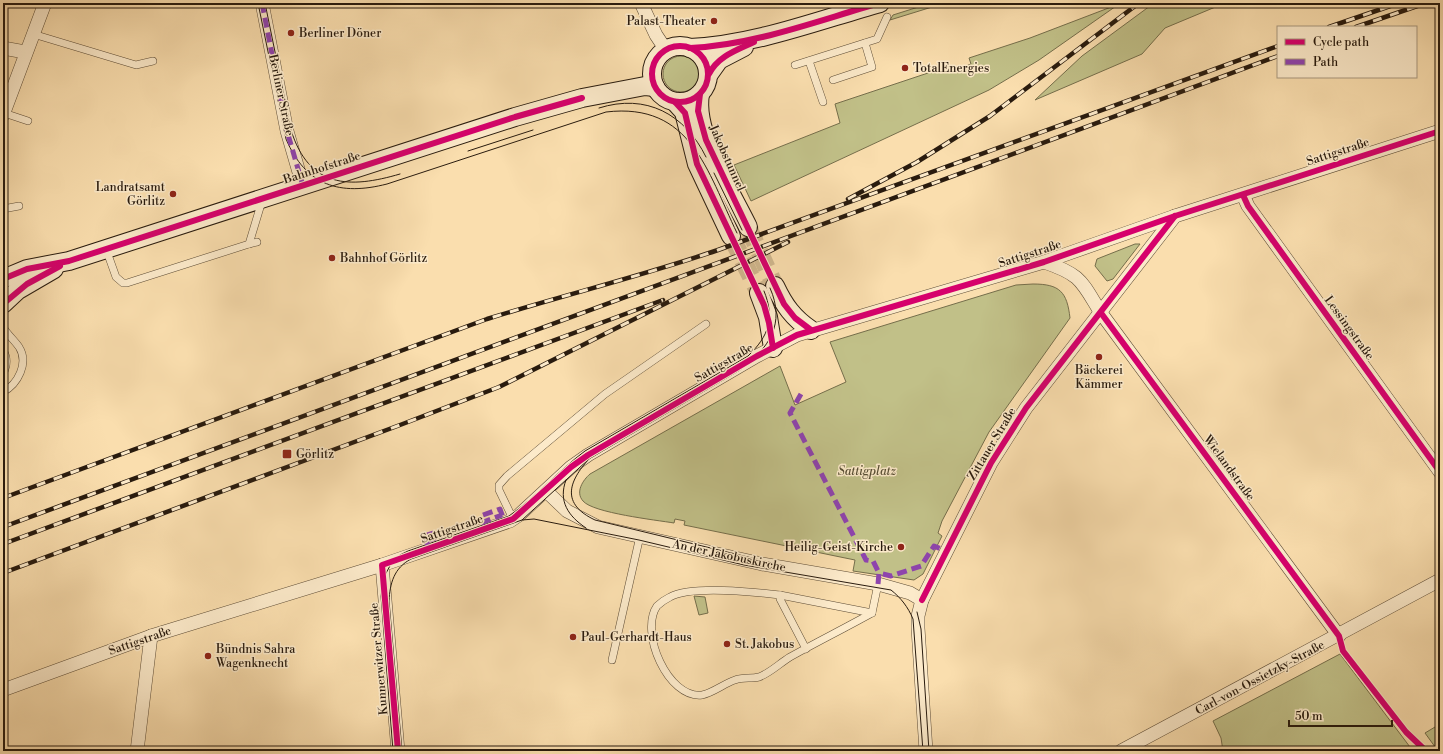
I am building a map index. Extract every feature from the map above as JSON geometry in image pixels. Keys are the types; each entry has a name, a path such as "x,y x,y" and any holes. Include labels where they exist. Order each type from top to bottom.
{"main road":[{"path":"666,50 681,46 690,48 711,47 884,10"},
{"path":"654,65 653,80 655,87 663,97 675,102 691,100 700,94 706,85 709,74 714,65 725,56 768,35"},
{"path":"690,48 704,58 709,74"},
{"name":"Bahnhofstraße","path":"582,98 639,75 654,65 656,59 666,50"},
{"name":"Bahnhofstraße","path":"3,279 27,269 69,261 263,199 301,180 515,116 582,98 645,86 655,87"},
{"name":"Jakobstunnel","path":"700,94 698,111 702,131 748,227"},
{"name":"Jakobstunnel","path":"675,102 685,113 697,164 731,236"},
{"name":"Bahnhofstraße","path":"3,304 27,284 69,261"},
{"path":"775,286 788,310 795,318 811,330"},
{"path":"759,293 768,317 773,348"}],"street":[{"path":"3,114 25,52 45,3"},
{"name":"Berliner Straße","path":"262,3 287,130 301,180"},
{"path":"641,3 656,35 666,50"},
{"path":"3,48 25,52"},
{"name":"Sattigstraße","path":"3,690 151,636 382,565 513,519 571,467 588,455 773,348 811,330 1044,262 1175,216 1440,131"},
{"name":"Lessingstraße","path":"1243,195 1248,206 1440,472"},
{"path":"1044,262 1066,269 1079,278 1101,313 1175,216"},
{"name":"Zittauer Straße","path":"926,751 918,628 918,616 922,600 991,463 1026,408 1101,313"},
{"name":"Wielandstraße","path":"1101,313 1338,636"},
{"name":"An der Jakobuskirche","path":"546,491 567,510 590,524 762,564 878,584 910,593 922,600"},
{"name":"Kunnerwitzer Straße","path":"382,565 398,751"},
{"name":"Carl-von-Ossietzky-Straße","path":"1121,751 1440,580"},
{"path":"137,751 151,636"}],"lane":[{"path":"795,65 877,39 884,10"},
{"path":"32,34 136,65 153,61"},
{"path":"833,80 872,67 865,43"},
{"path":"809,61 823,102"},
{"path":"3,114 28,121"},
{"path":"249,244 263,199"},
{"path":"3,209 19,206"},
{"path":"106,249 116,277 123,283 257,242"},
{"path":"513,519 498,490 499,485 507,476 605,394 706,324"},
{"path":"3,327 19,347 23,359 19,377 14,384 3,392"},
{"path":"3,350 6,355 7,363 3,374"},
{"path":"612,660 640,536"},
{"path":"872,613 780,595 740,590 682,592 670,597 658,606 654,617 652,632 657,657 677,686 689,693 702,694 734,680 760,676 872,613 878,584"},
{"path":"780,595 780,599 806,649"}],"green space":[{"path":"931,3 945,3 890,20 893,15"},
{"path":"1154,3 1225,3 1165,28 1142,54 1035,100 1082,56"},
{"path":"1119,4 1039,60 989,90 751,201 734,165 840,123 835,104 949,66 951,72 971,64 969,58 1030,38"},
{"path":"685,56 694,61 698,67 698,81 694,87 685,92 677,92 668,87 664,81 663,70 668,61 674,57"},
{"path":"1135,244 1140,244 1113,279 1107,281 1095,266 1097,259"},
{"name":"Sattigplatz","path":"1033,284 1050,286 1060,291 1067,302 1070,318 989,432 942,521 938,533 942,536 923,574 914,580 853,571 855,560 684,525 685,521 675,519 674,523 611,512 589,505 581,498 581,486 590,474 780,366 795,405 846,382 830,342 1016,285"},
{"path":"694,596 705,597 708,613 699,615"},
{"path":"1340,654 1413,751 1223,751 1221,738 1213,721"},
{"path":"1440,724 1440,751 1438,751 1425,733"}],"tunnel":[{"path":"748,227 775,286"},
{"path":"731,236 759,293"}],"tram line":[{"path":"258,3 286,139 294,155 304,168 314,177 326,184 354,189 387,184 606,112 635,112 658,118 677,130 692,146 705,165 737,233"},
{"path":"265,3 291,130 299,149 308,163 320,173 333,179 348,182 364,182 400,174"},
{"path":"599,108 616,104 633,103 662,111 687,129 706,157"},
{"path":"468,151 533,130"},
{"path":"714,173 742,230"},
{"path":"522,520 589,459 740,370 750,362 766,344 772,334 775,324 776,313 770,288"},
{"path":"393,751 381,596 384,577 392,562 400,555 408,551 509,516 585,451 748,356 761,341 768,326 769,310 764,291"},
{"path":"589,459 576,476 571,492 577,507 584,514 595,520 785,566"},
{"path":"566,480 563,495 566,507 574,518 586,528"},
{"path":"402,751 389,601 390,588 397,571 411,559 522,520 534,519 639,540 744,565 891,590 904,603 913,619 923,751"},
{"path":"917,612 921,629 929,751"}],"railway":[{"path":"848,199 917,162 990,116 1139,3"},
{"path":"1332,26 1399,3"},
{"path":"1359,26 1426,3"},
{"path":"3,498 487,319 718,250 1277,46"},
{"path":"3,527 1277,56"},
{"path":"3,573 499,387 788,242"},
{"path":"3,544 663,300"}],"marked path":[{"path":"262,3 287,131 303,186"},
{"path":"801,394 790,413 866,560 873,561 879,573"},
{"path":"483,515 500,509 505,523"},
{"path":"481,523 502,515"},
{"path":"429,548 424,536 437,532"},
{"path":"426,541 441,536"},
{"path":"878,584 879,573 891,576 921,566 934,546 946,551"}],"cycle path":[{"path":"690,48 714,46 763,37 880,3"},
{"path":"709,74 717,63 723,58 754,42"},
{"path":"675,46 685,46 700,54 706,63 708,74 706,85 700,94 685,102 675,102 664,97 657,90 652,79 652,69 657,58 664,51 675,46"},
{"path":"700,94 698,111 706,140 784,304 795,318 811,330"},
{"path":"3,279 27,269 69,261 515,117 582,98"},
{"path":"675,102 685,113 697,164 764,305 769,323 773,348"},
{"path":"398,751 382,565 513,519 571,467 588,455 757,356 797,335 1044,262 1175,216 1440,131"},
{"path":"1243,195 1248,206 1440,472"},
{"path":"922,600 991,463 1026,408 1175,216"},
{"path":"3,304 27,284 60,266"},
{"path":"1101,313 1339,636 1343,651 1406,732 1426,751"}],"place":[{"name":"Palast-Theater","path":"714,21"},
{"name":"Berliner Döner","path":"291,33"},
{"name":"TotalEnergies","path":"905,68"},
{"name":"Landratsamt Görlitz","path":"173,194"},
{"name":"Bahnhof Görlitz","path":"332,258"},
{"name":"Bäckerei Kämmer","path":"1099,357"},
{"name":"Görlitz","path":"287,454"},
{"name":"Heilig-Geist-Kirche","path":"901,547"},
{"name":"Paul-Gerhardt-Haus","path":"573,637"},
{"name":"St. Jakobus","path":"727,644"},
{"name":"Bündnis Sahra Wagenknecht","path":"208,656"}]}
